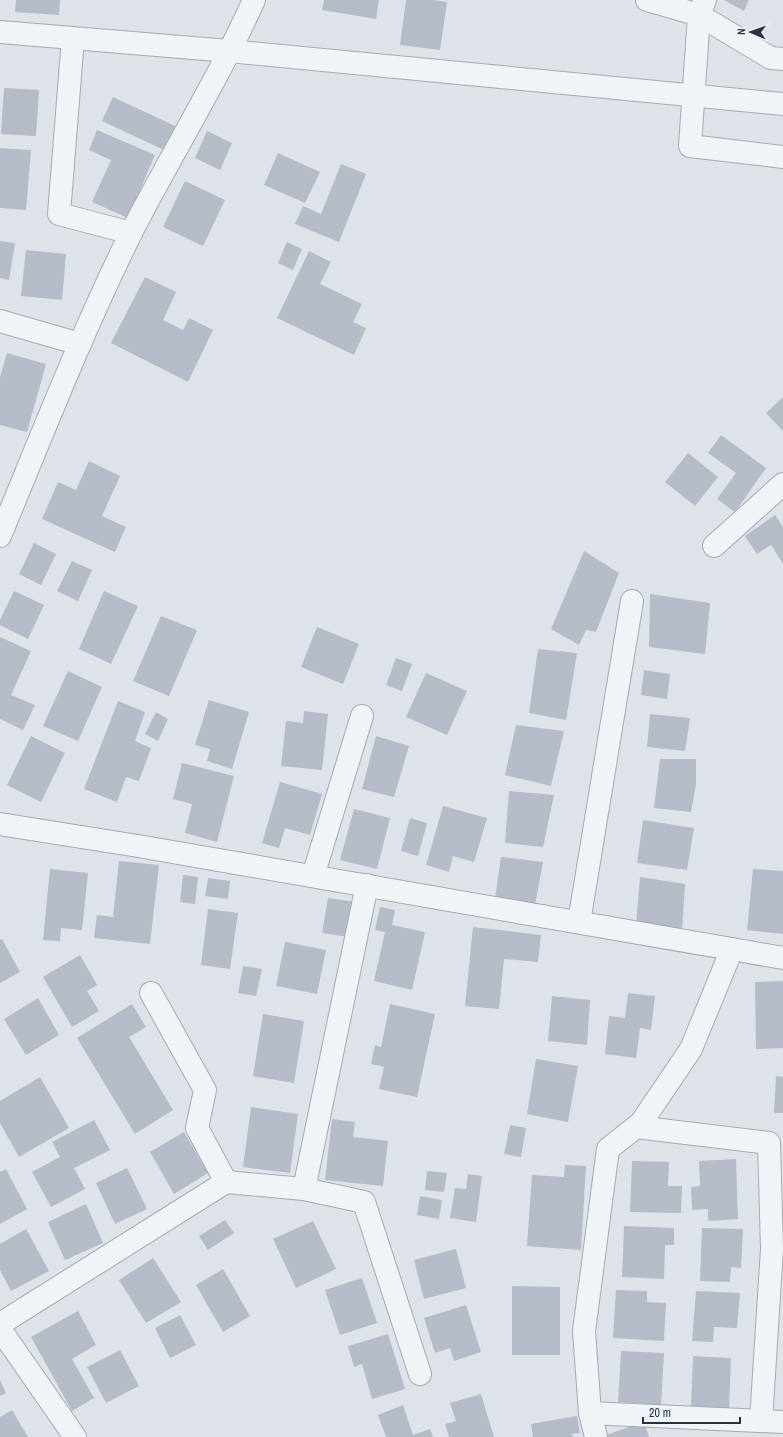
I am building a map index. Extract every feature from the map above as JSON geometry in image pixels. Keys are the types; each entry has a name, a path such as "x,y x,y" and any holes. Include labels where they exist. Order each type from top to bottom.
{"street":[{"path":"0,536 80,344 131,233 229,51 254,0"},
{"path":"647,0 702,7 770,58 783,59"},
{"path":"702,7 693,94 690,146 783,157"},
{"path":"0,32 229,51 693,94 783,104"},
{"path":"73,38 59,214 131,233"},
{"path":"0,321 80,344"},
{"path":"714,546 783,484"},
{"path":"579,922 632,601"},
{"path":"314,876 362,716"},
{"path":"0,824 314,876 783,958"},
{"path":"304,1189 367,886"},
{"path":"596,1437 590,1413 584,1331 608,1149 641,1123 691,1049 732,949"},
{"path":"151,993 205,1090 197,1128 226,1182"},
{"path":"636,1127 769,1143 777,1249 762,1421"},
{"path":"0,1324 226,1182 304,1189 364,1202 420,1374"},
{"path":"0,1329 75,1437"},
{"path":"590,1413 783,1422"}],"building":[{"path":"16,0 60,0 59,15 15,12"},
{"path":"324,0 379,0 376,19 322,10"},
{"path":"406,0 433,0 447,2 440,50 400,45"},
{"path":"724,0 749,0 744,11"},
{"path":"4,88 39,90 36,136 1,134"},
{"path":"113,97 175,126 164,150 102,121"},
{"path":"97,130 155,155 128,218 92,202 111,160 89,150"},
{"path":"207,131 232,143 220,170 195,158"},
{"path":"0,148 31,150 26,210 0,208"},
{"path":"278,153 320,172 305,203 264,185"},
{"path":"341,164 366,174 339,242 295,224 303,206 321,214"},
{"path":"185,181 225,200 203,246 163,227"},
{"path":"0,241 15,243 9,280 0,278"},
{"path":"287,242 302,249 293,270 278,263"},
{"path":"26,250 66,254 62,300 21,296"},
{"path":"309,251 331,262 320,284 362,304 353,322 366,328 354,355 277,318"},
{"path":"145,277 176,292 163,320 183,330 189,318 213,330 188,382 111,343"},
{"path":"7,353 46,364 27,432 0,425 0,377"},
{"path":"783,397 783,431 766,413"},
{"path":"721,435 766,468 735,512 717,499 736,473 708,453"},
{"path":"688,453 718,477 695,506 665,482"},
{"path":"89,461 120,476 102,516 126,527 115,552 42,519 58,482 76,490"},
{"path":"775,515 783,527 783,564 771,545 757,554 745,536"},
{"path":"34,543 56,554 41,585 19,574"},
{"path":"584,551 619,573 596,632 586,630 579,645 551,629"},
{"path":"72,561 92,570 78,601 57,591"},
{"path":"14,591 44,605 28,639 0,625 0,620"},
{"path":"104,591 138,606 111,664 79,649"},
{"path":"650,594 710,603 705,654 649,647"},
{"path":"161,616 197,630 169,696 133,681"},
{"path":"317,627 359,644 343,684 301,667"},
{"path":"0,637 31,651 11,695 35,705 23,730 0,719"},
{"path":"538,649 577,653 566,720 529,713"},
{"path":"396,658 412,664 402,691 386,685"},
{"path":"644,670 670,674 667,699 641,695"},
{"path":"68,671 102,687 78,741 43,726"},
{"path":"426,673 467,691 447,735 406,717"},
{"path":"209,700 249,712 232,769 207,761 210,749 195,745"},
{"path":"118,701 145,712 135,741 151,748 139,781 126,777 117,802 84,789"},
{"path":"304,711 328,714 322,770 281,766 286,721 303,723"},
{"path":"156,712 168,719 158,741 145,734"},
{"path":"650,714 690,718 685,751 647,747"},
{"path":"516,725 564,731 551,786 505,775"},
{"path":"31,736 65,753 41,802 7,785"},
{"path":"376,736 409,746 394,797 362,789"},
{"path":"660,759 696,759 696,784 691,812 654,808"},
{"path":"182,763 234,776 217,842 185,833 192,804 173,799"},
{"path":"280,782 322,794 310,835 285,828 279,848 262,843"},
{"path":"509,791 554,795 543,847 505,843"},
{"path":"443,806 487,818 474,862 453,856 449,872 426,865"},
{"path":"354,809 390,818 377,869 340,860"},
{"path":"410,818 427,823 418,856 401,851"},
{"path":"643,820 694,828 687,870 637,863"},
{"path":"501,857 543,862 535,905 495,899"},
{"path":"119,861 159,865 150,944 94,938 97,915 113,917"},
{"path":"50,869 88,873 82,930 61,928 60,941 43,940"},
{"path":"753,869 783,871 783,934 747,930"},
{"path":"183,875 198,877 195,904 180,902"},
{"path":"640,877 685,884 682,931 636,926"},
{"path":"208,878 230,881 228,899 205,896"},
{"path":"328,898 355,902 349,937 322,933"},
{"path":"380,907 395,910 392,925 425,932 412,990 374,981 385,932 375,930"},
{"path":"208,909 238,913 230,969 201,965"},
{"path":"473,927 541,935 538,962 504,959 499,1009 465,1006"},
{"path":"2,939 20,972 0,983 0,940"},
{"path":"285,942 326,950 317,994 276,986"},
{"path":"80,955 97,985 87,991 99,1011 72,1027 43,977"},
{"path":"243,966 262,969 256,996 238,993"},
{"path":"783,981 783,1048 756,1049 755,982"},
{"path":"628,993 655,996 651,1030 640,1028 636,1058 605,1054 609,1016 625,1018"},
{"path":"552,996 590,1000 587,1045 548,1041"},
{"path":"38,998 59,1035 26,1055 4,1019"},
{"path":"132,1004 146,1027 129,1037 173,1110 135,1134 77,1038"},
{"path":"390,1004 435,1014 417,1097 379,1089 384,1067 371,1064 375,1045 381,1047"},
{"path":"263,1014 304,1021 294,1083 253,1076"},
{"path":"536,1059 578,1066 568,1122 527,1114"},
{"path":"776,1076 783,1077 783,1113 774,1113"},
{"path":"40,1077 69,1128 19,1157 0,1123 0,1101"},
{"path":"251,1107 298,1114 290,1173 243,1167"},
{"path":"332,1119 355,1122 353,1137 388,1141 383,1186 325,1180"},
{"path":"94,1120 110,1150 74,1168 85,1189 51,1207 32,1172 60,1157 52,1142"},
{"path":"510,1125 526,1128 521,1157 504,1154"},
{"path":"184,1132 208,1173 174,1194 150,1152"},
{"path":"736,1159 738,1219 708,1221 708,1209 692,1210 691,1187 700,1186 699,1161"},
{"path":"632,1161 669,1162 668,1186 682,1186 681,1213 630,1212"},
{"path":"565,1165 586,1166 581,1250 527,1246 532,1175 564,1177"},
{"path":"127,1168 147,1209 115,1224 96,1183"},
{"path":"6,1169 27,1209 0,1224 0,1172"},
{"path":"427,1171 447,1173 444,1192 425,1190"},
{"path":"468,1174 482,1176 476,1222 450,1218 455,1188 466,1189"},
{"path":"420,1196 442,1200 439,1219 417,1215"},
{"path":"86,1204 103,1243 65,1260 48,1222"},
{"path":"225,1220 234,1233 208,1250 199,1236"},
{"path":"313,1221 336,1269 296,1288 273,1239"},
{"path":"624,1226 674,1228 674,1245 665,1245 664,1279 622,1277"},
{"path":"702,1228 743,1229 741,1268 731,1267 730,1282 700,1281"},
{"path":"26,1229 49,1271 11,1291 0,1270 0,1244"},
{"path":"456,1249 466,1288 424,1299 414,1260"},
{"path":"153,1258 181,1302 146,1323 119,1280"},
{"path":"223,1269 250,1316 223,1332 196,1285"},
{"path":"362,1278 377,1323 340,1335 325,1290"},
{"path":"512,1286 560,1287 560,1355 512,1355"},
{"path":"616,1290 647,1291 647,1302 666,1303 664,1341 613,1338"},
{"path":"696,1291 740,1293 737,1328 714,1327 713,1342 692,1341"},
{"path":"466,1305 481,1352 454,1361 450,1348 435,1353 424,1318"},
{"path":"78,1311 96,1345 72,1359 94,1398 72,1411 31,1337"},
{"path":"180,1315 196,1345 170,1358 155,1328"},
{"path":"388,1334 405,1389 372,1399 362,1364 354,1367 348,1346"},
{"path":"120,1350 139,1386 106,1403 87,1367"},
{"path":"621,1351 664,1353 661,1405 618,1402"},
{"path":"693,1356 731,1358 729,1409 691,1407"},
{"path":"0,1380 6,1393 0,1396"},
{"path":"481,1394 494,1437 449,1437 445,1424 456,1421 450,1403"},
{"path":"403,1405 413,1435 430,1429 433,1437 386,1437 378,1415"},
{"path":"12,1410 28,1437 0,1437 0,1417"},
{"path":"577,1416 580,1433 572,1434 573,1437 533,1437 531,1424"},
{"path":"644,1422 649,1437 607,1437 606,1435"}]}
